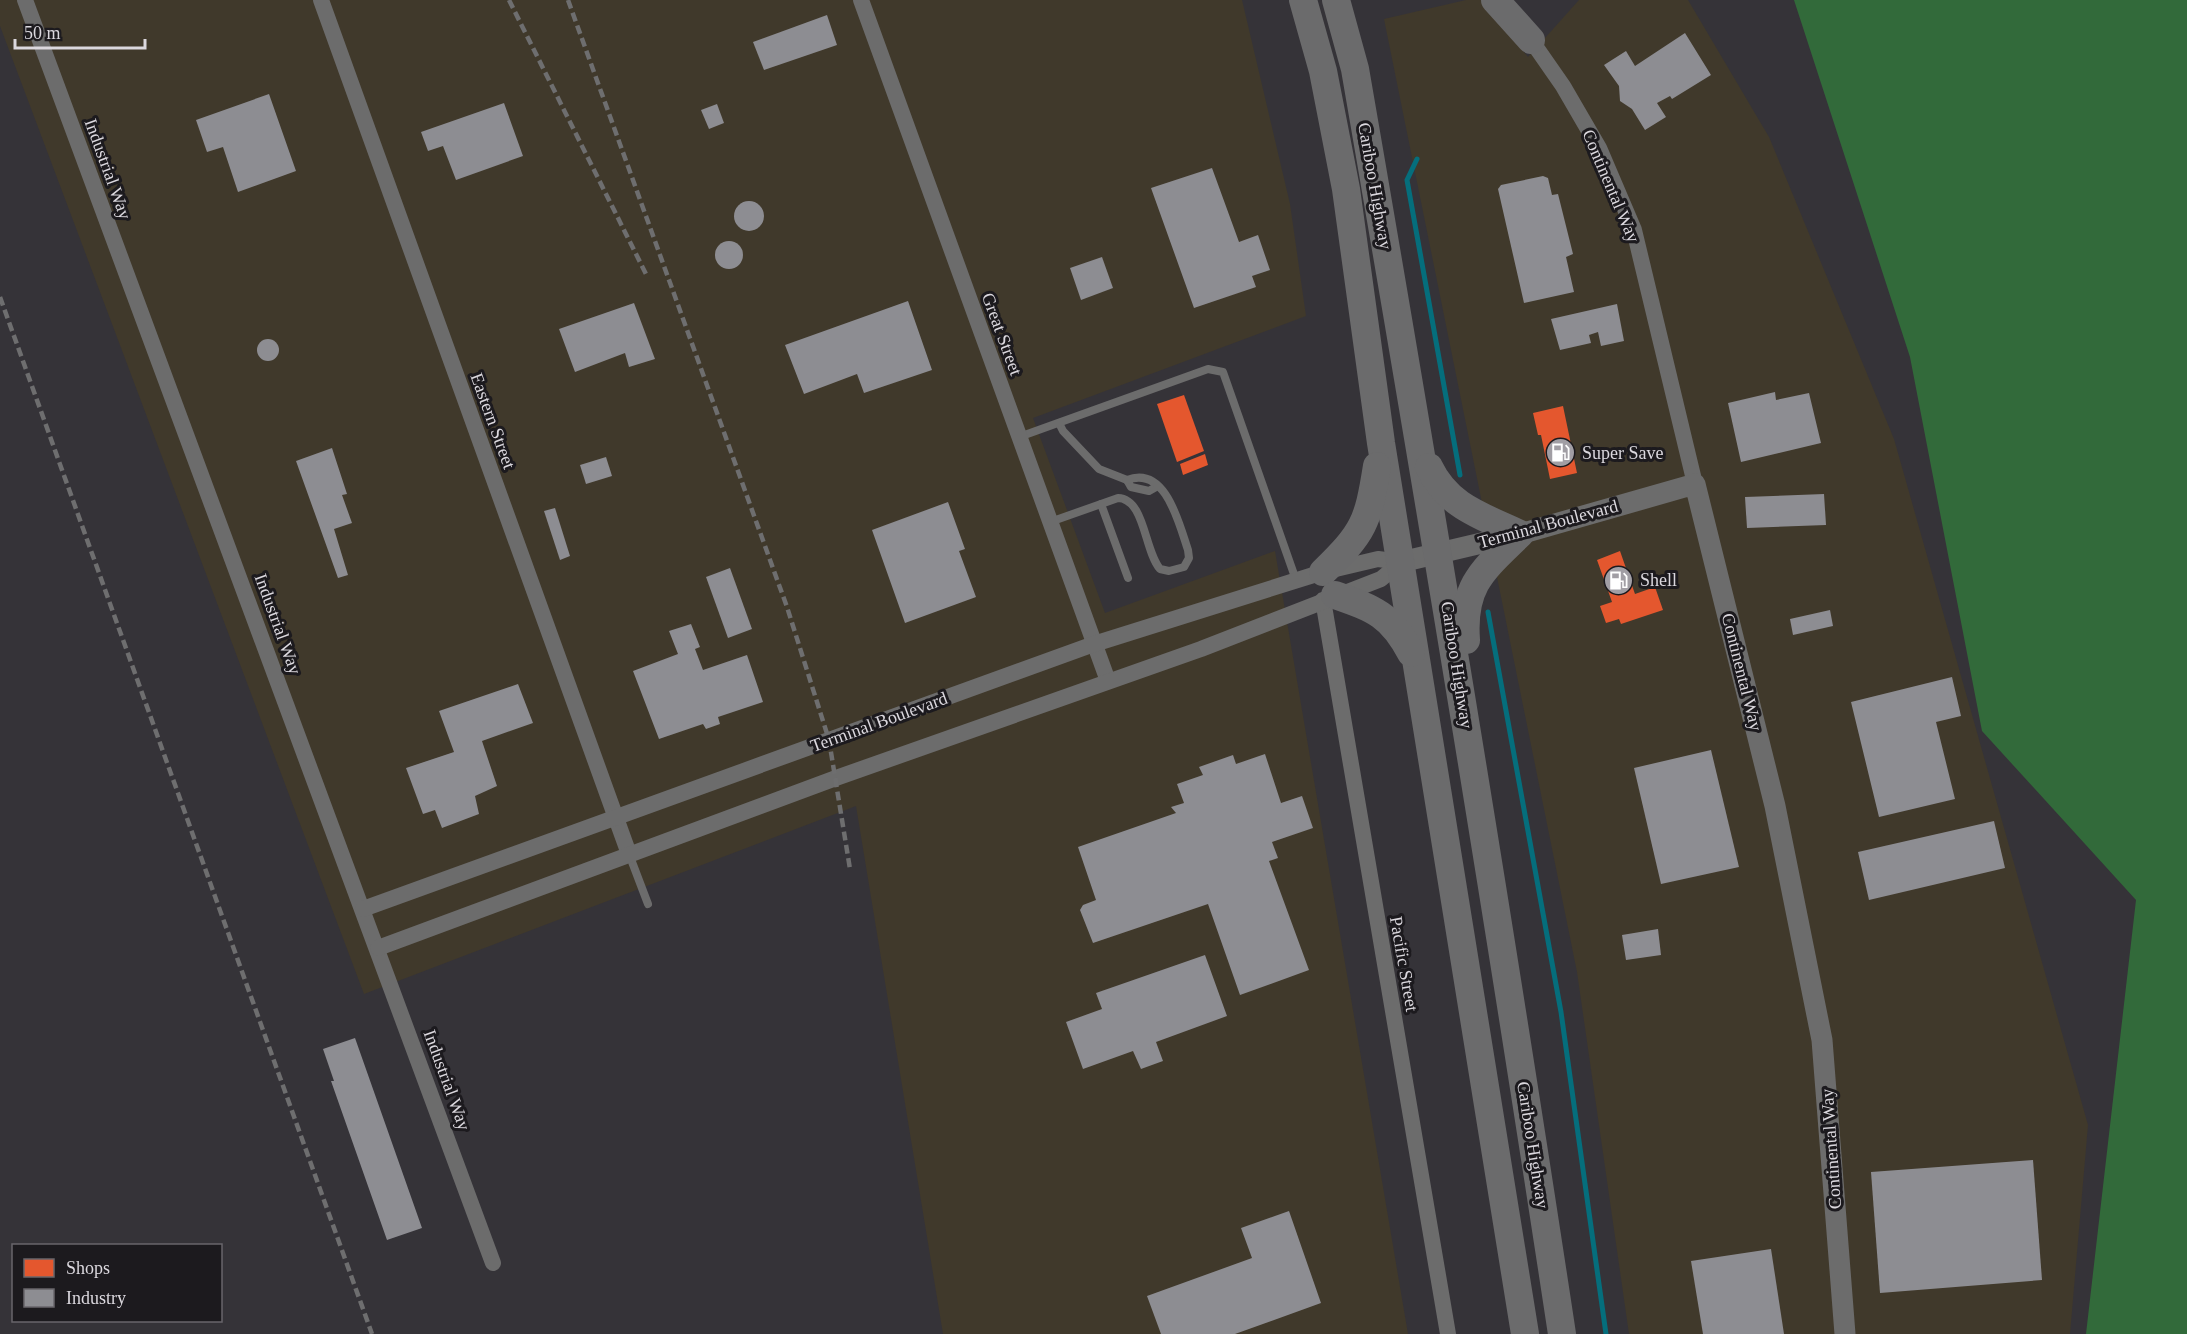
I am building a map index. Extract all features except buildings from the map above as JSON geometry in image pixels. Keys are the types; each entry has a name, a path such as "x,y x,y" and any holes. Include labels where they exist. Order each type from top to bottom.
{"highway":[{"name":"Cariboo Highway","path":"1303,0 1323,71 1346,189 1381,443 1528,1327"},
{"name":"Cariboo Highway","path":"1336,0 1355,69 1439,553 1499,919 1562,1334"},
{"path":"1495,0 1531,40"},
{"path":"1346,189 1358,205 1409,511 1415,530 1424,543 1439,553"},
{"path":"1381,443 1366,521 1327,589 1376,610 1390,621 1400,631 1419,666"},
{"path":"1421,450 1437,484 1449,498 1520,534 1482,570 1473,583 1466,606 1474,768"},
{"path":"1401,562 1413,572 1421,585 1465,823 1478,867 1499,919"}],"street":[{"name":"Industrial Way","path":"24,0 378,948 493,1263"},
{"name":"Eastern Street","path":"321,0 629,854"},
{"name":"Great Street","path":"861,0 1108,681"},
{"name":"Continental Way","path":"1531,40 1563,86 1599,148 1634,230 1774,806 1822,1040 1845,1334"},
{"name":"Terminal Boulevard","path":"378,948 629,854 1108,681 1327,589 1378,559 1401,562 1520,534 1695,484"},
{"name":"Terminal Boulevard","path":"363,909 1094,644 1296,580 1327,589 1381,579 1401,562"},
{"name":"Pacific Street","path":"1327,589 1448,1334"}],"lane":[{"path":"1018,437 1208,369 1223,372 1296,580"},
{"path":"1050,522 1118,498 1130,501 1134,505 1155,564 1164,571 1184,567 1189,558 1172,502 1151,481 1135,477 1126,480 1099,469 1063,431 1059,423"},
{"path":"1101,504 1128,578"},
{"path":"629,854 648,904"}],"shaded area":[{"path":"0,0 1242,0 1290,204 1306,316 1033,418 1105,613 1275,551 1408,1334 943,1334 856,806 364,994 0,26"},
{"path":"1466,0 1481,0 1528,57 1579,0 1688,0 1769,137 1894,439 2088,1125 2070,1334 1629,1334 1577,972 1384,19"}],"green space":[{"path":"1794,0 2187,0 2187,1334 2086,1334 2136,900 1982,731 1910,357"}],"waterway":[{"path":"1417,159 1407,180 1460,475"},
{"path":"1488,612 1561,1012 1606,1334"}],"railway":[{"path":"509,0 647,276"},
{"path":"568,0 787,607 829,740 850,869"},
{"path":"0,297 372,1334"}],"place":[{"name":"Super Save","path":"1561,453"},
{"name":"Shell","path":"1619,580"}]}
